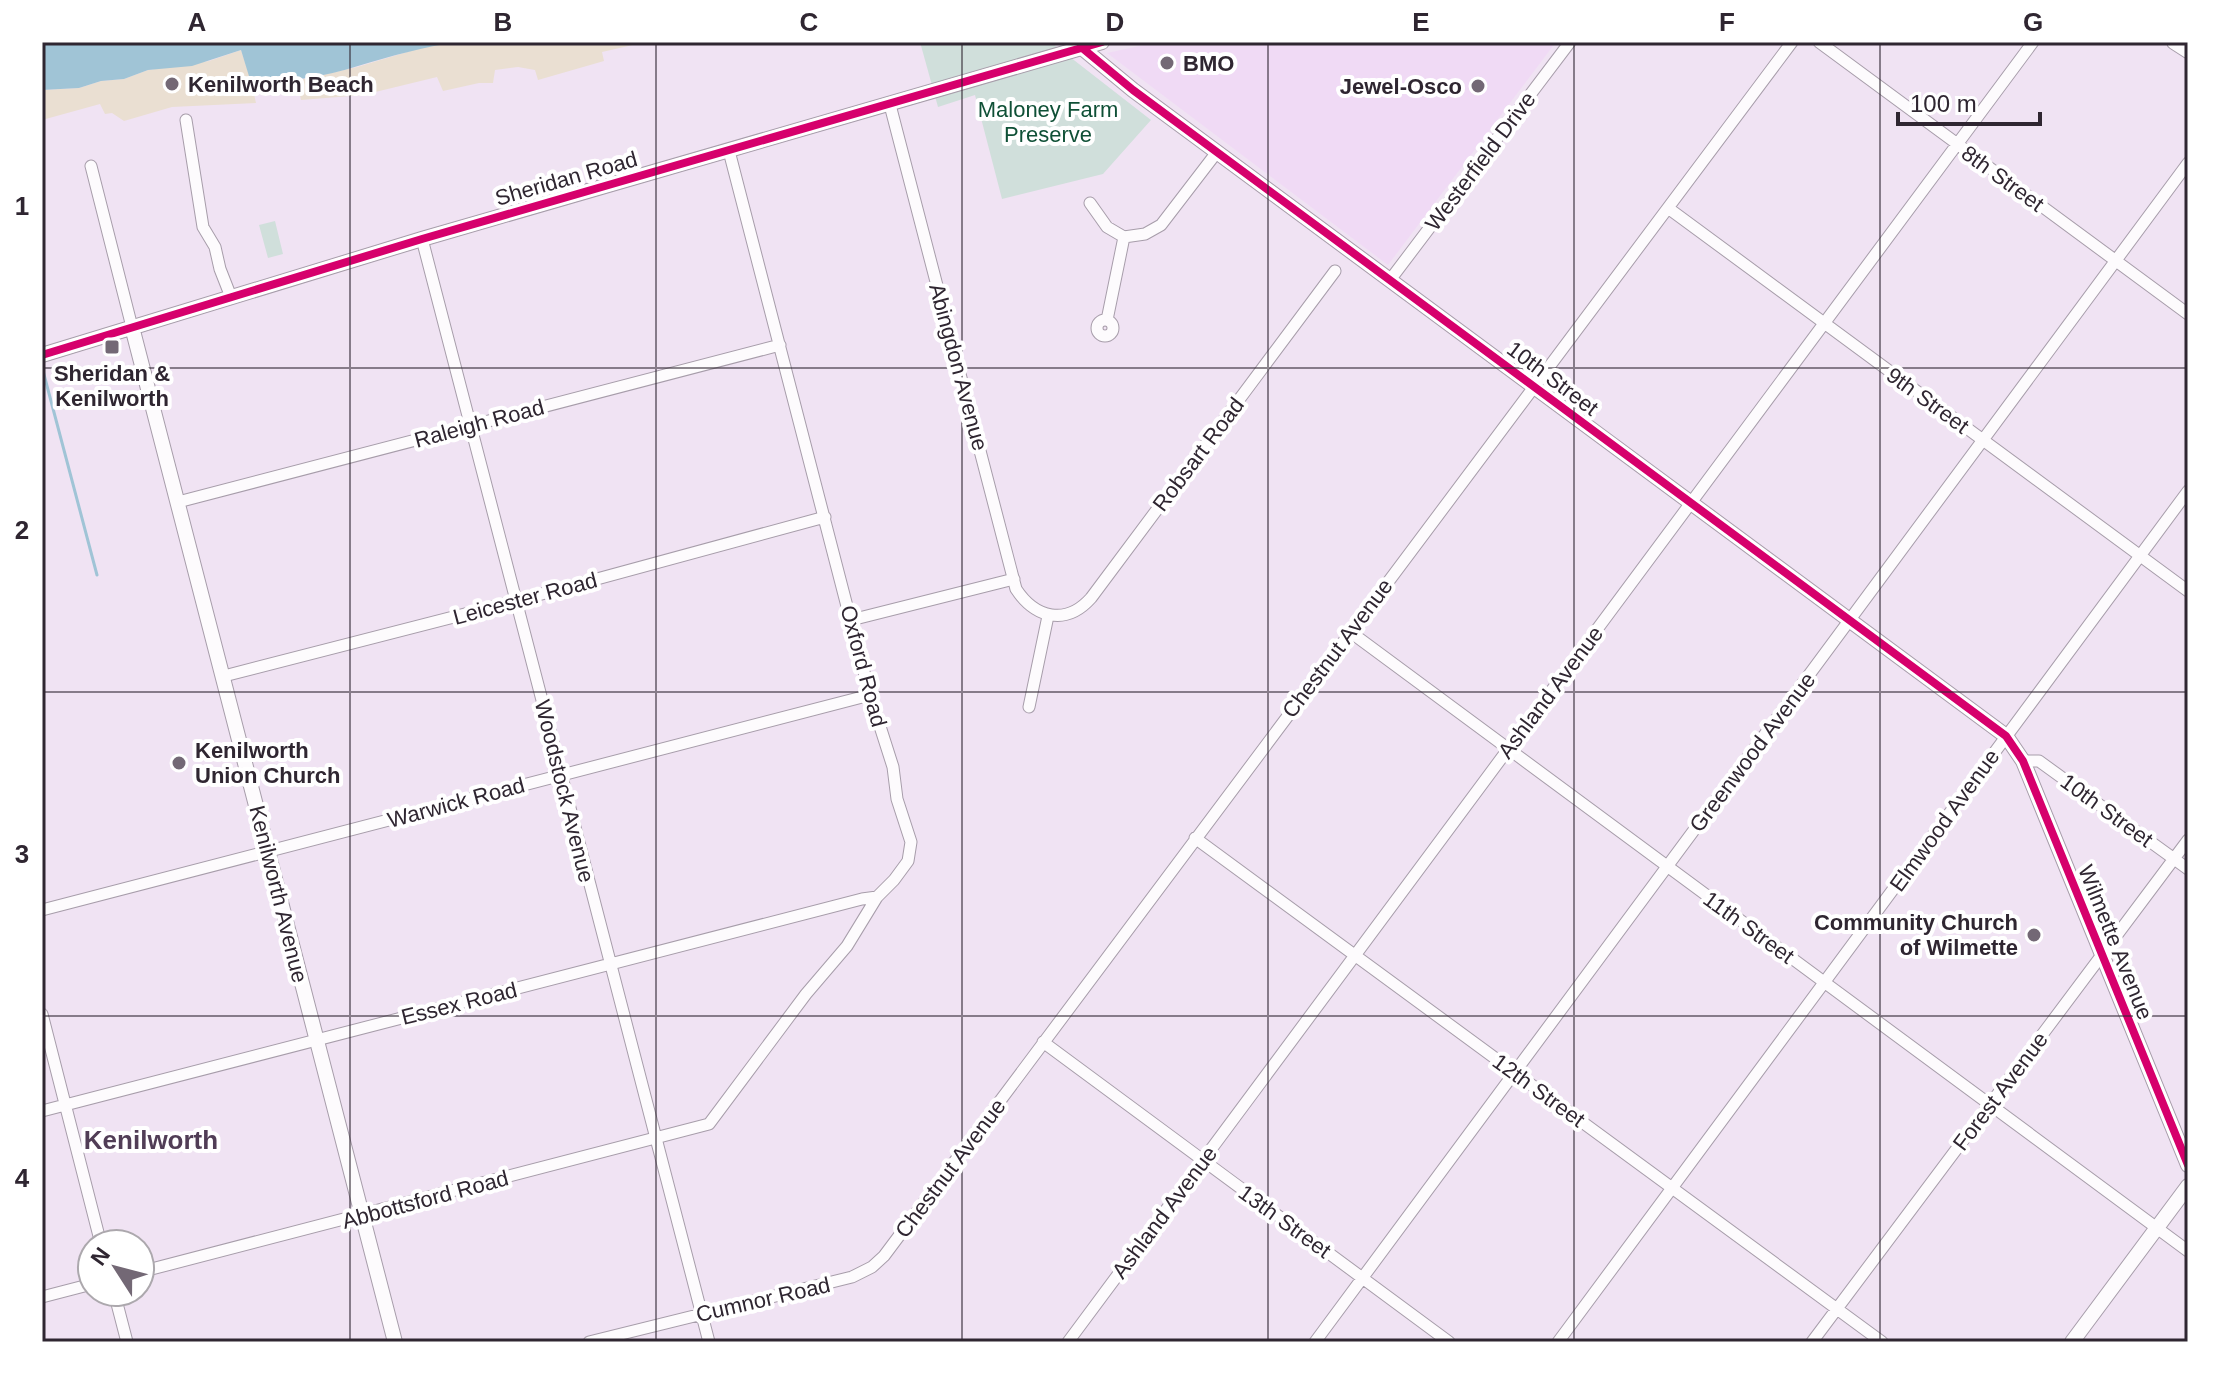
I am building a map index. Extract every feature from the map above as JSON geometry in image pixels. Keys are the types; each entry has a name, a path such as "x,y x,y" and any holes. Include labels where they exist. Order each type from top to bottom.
{"street":[{"name":"Sheridan Road","path":"42,355 422,239 1102,42"},
{"name":"Westerfield Drive","path":"1390,280 1570,42"},
{"name":"Chestnut Avenue","path":"884,1256 1792,42"},
{"name":"8th Street","path":"1819,42 2188,314"},
{"name":"Ashland Avenue","path":"1068,1342 2033,42"},
{"path":"2174,42 2188,51"},
{"name":"10th Street","path":"1081,47 1217,152 2006,736"},
{"name":"Abingdon Avenue","path":"890,105 1016,589 1027,603 1048,616"},
{"path":"186,120 203,227 215,247 231,297"},
{"name":"Oxford Road","path":"709,1124 806,994 847,946 877,897 902,871 910,855 911,842 897,799 893,767 870,695 729,151"},
{"path":"1090,203 1101,221 1124,237 1145,234 1161,225 1217,152"},
{"name":"Greenwood Avenue","path":"1315,1342 2188,163"},
{"name":"Kenilworth Avenue","path":"91,166 395,1342"},
{"name":"9th Street","path":"1668,208 2188,591"},
{"path":"1107,320 1124,237"},
{"name":"Woodstock Avenue","path":"422,239 709,1342"},
{"name":"Robsart Road","path":"1048,616 1074,612 1091,598 1335,271"},
{"name":"Raleigh Road","path":"178,502 780,345"},
{"name":"Elmwood Avenue","path":"1558,1342 2188,491"},
{"name":"Leicester Road","path":"224,676 825,517"},
{"path":"851,620 1014,579"},
{"path":"1029,707 1048,616"},
{"name":"11th Street","path":"1349,631 2188,1251"},
{"name":"Warwick Road","path":"42,910 870,695"},
{"name":"Wilmette Avenue","path":"2006,736 2023,761 2188,1165"},
{"name":"10th Street","path":"2023,761 2039,761 2188,869"},
{"name":"12th Street","path":"1195,838 1882,1342"},
{"name":"Forest Avenue","path":"1812,1342 2188,840"},
{"name":"Essex Road","path":"42,1111 877,897"},
{"path":"42,1014 97,1228"},
{"name":"13th Street","path":"1043,1042 1449,1342"},
{"name":"Abbottsford Road","path":"156,1268 709,1124"},
{"path":"2072,1342 2188,1186"},
{"name":"Cumnor Road","path":"589,1342 852,1277 872,1267 884,1256"},
{"path":"42,1297 76,1288"},
{"path":"118,1308 127,1342"}],"shaded area":[{"path":"1158,42 1556,42 1388,265 1107,53"}],"green space":[{"name":"Maloney Farm Preserve","path":"920,42 1054,42 1151,120 1103,174 1002,199 975,95 938,107"},
{"path":"275,221 283,254 268,258 259,225"}],"sand":[{"path":"457,42 646,42 602,52 604,61 538,80 535,70 518,67 495,70 493,83 443,91 437,77 363,95 301,100 299,91 271,92 254,94 256,103 172,107 124,121 112,113 105,114 100,104 42,120 42,90 79,88 101,81 124,79 148,70 209,61 241,50 253,86 300,80 427,46"}],"water":[{"path":"42,42 457,42 332,73 252,86 241,50 192,66 148,70 124,79 101,81 79,88 42,90"}],"waterway":[{"path":"42,367 97,575"}],"cycle path":[{"path":"42,355 422,239 1102,42"},
{"path":"1081,47 1133,90 2006,736 2023,761 2188,1165"}],"place":[{"name":"BMO","path":"1167,63"},
{"name":"Kenilworth Beach","path":"172,84"},
{"name":"Jewel-Osco","path":"1478,86"},
{"name":"Sheridan & Kenilworth","path":"112,347"},
{"name":"Kenilworth Union Church","path":"179,763"},
{"name":"Community Church of Wilmette","path":"2034,935"}],"district":[{"name":"Kenilworth","path":"151,1140"}]}
